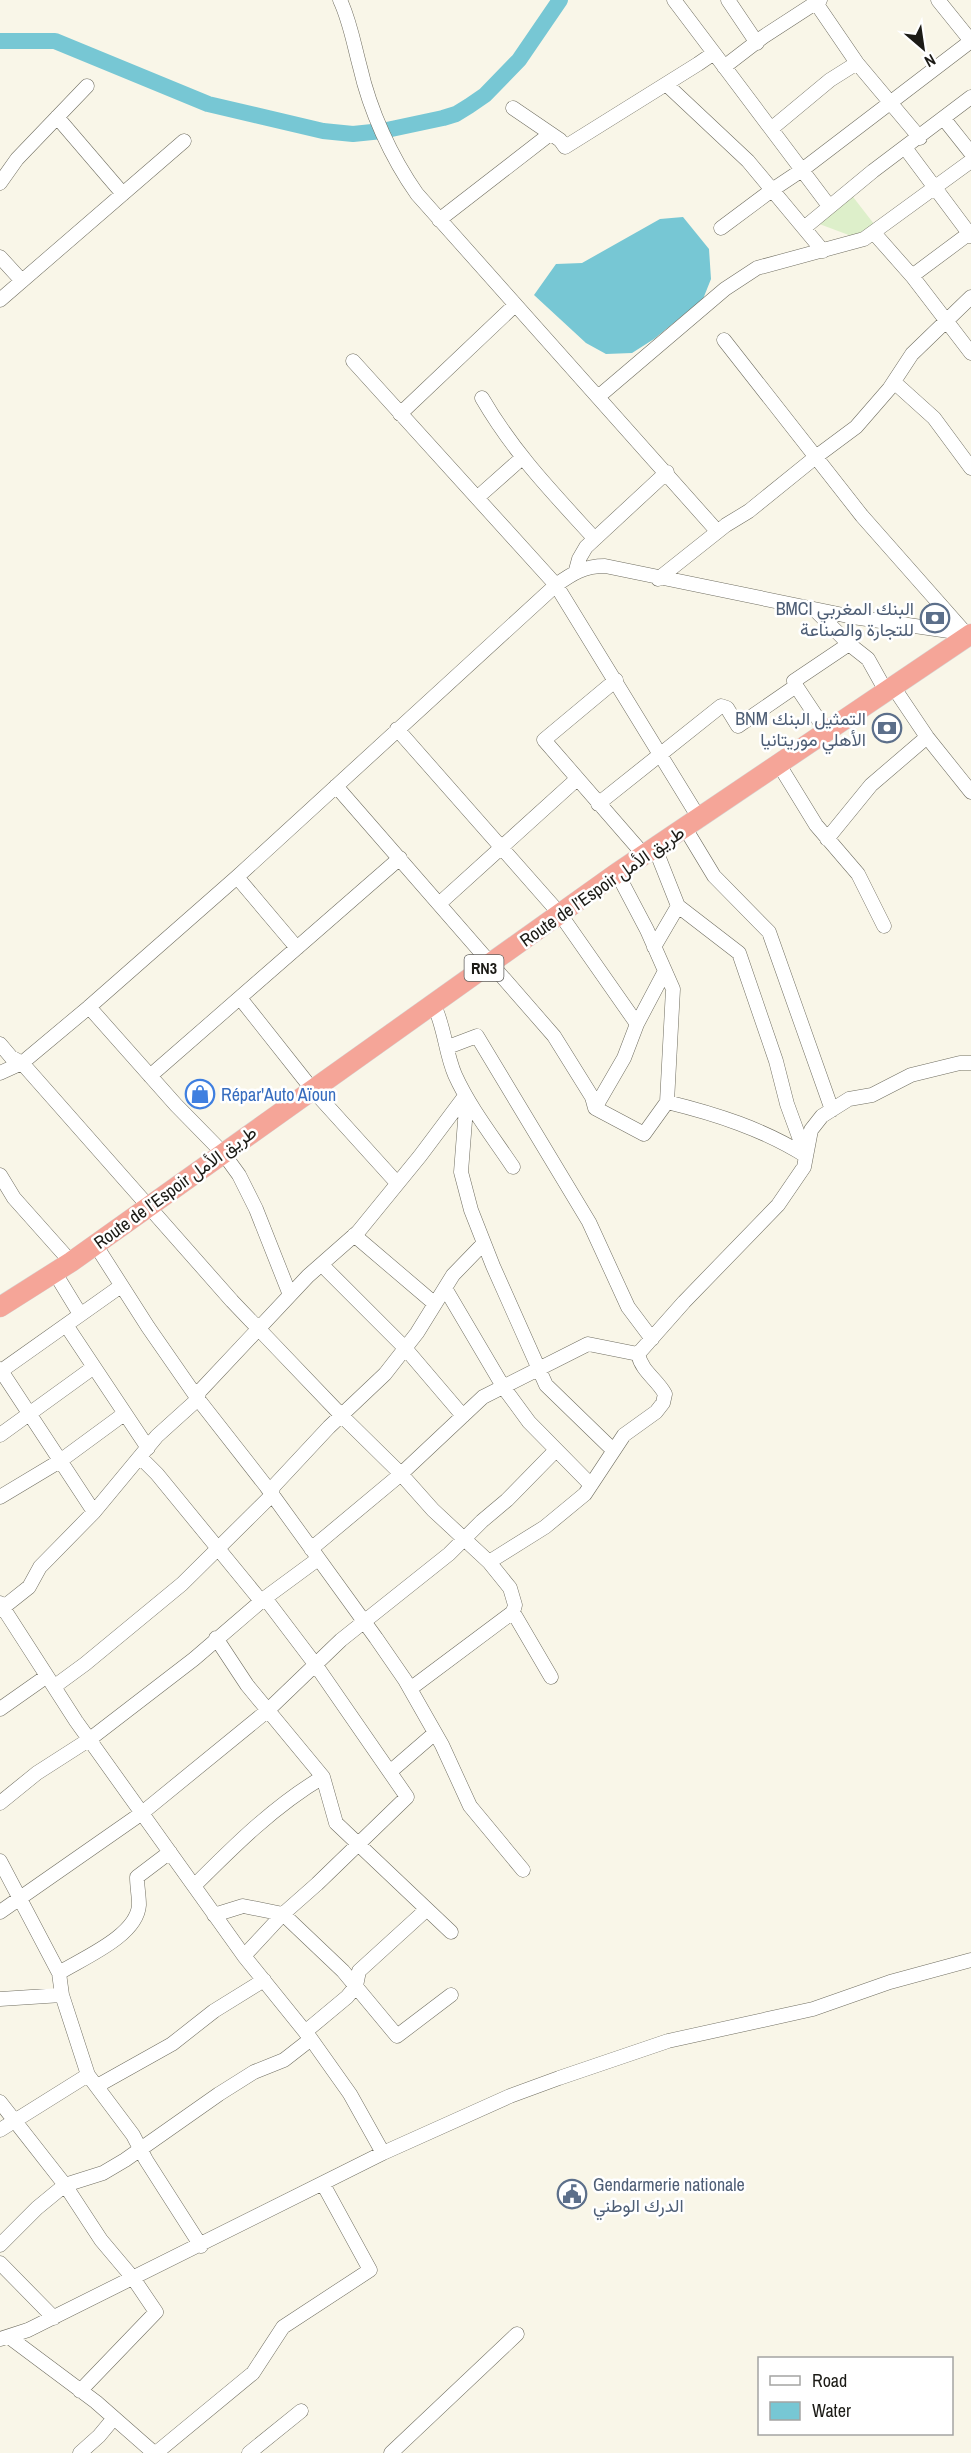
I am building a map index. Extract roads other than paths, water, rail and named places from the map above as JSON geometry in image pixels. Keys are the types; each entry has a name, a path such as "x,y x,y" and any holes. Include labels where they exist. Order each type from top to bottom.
{"highway":[{"name":"Route de l’Espoir طريق الأمل","path":"2,1299 63,1267 617,873 969,636"}],"street":[{"path":"340,0 360,68 390,150 417,194 514,305 667,472 717,531"},
{"path":"674,0 829,206"},
{"path":"728,0 757,44"},
{"path":"721,228 772,189 802,170 971,41 938,0"},
{"path":"724,67 757,44 763,37 818,2 856,63 920,138"},
{"path":"513,108 565,147 714,53"},
{"path":"771,129 830,80 856,63"},
{"path":"666,84 719,132 772,189 823,251"},
{"path":"0,183 17,159 87,86"},
{"path":"804,228 829,206 971,98"},
{"path":"57,117 123,194"},
{"path":"944,119 971,153"},
{"path":"439,220 550,134"},
{"path":"0,300 184,141"},
{"path":"906,149 970,234 912,276"},
{"path":"598,397 725,289 749,273 757,268 864,239 971,161"},
{"path":"874,233 912,276 971,353"},
{"path":"0,257 22,281"},
{"path":"658,579 717,531 749,512 856,427 894,382 912,354 971,297"},
{"path":"400,414 514,305"},
{"path":"724,340 887,546 969,636"},
{"path":"353,361 556,585 660,753 714,876 769,932 832,1110"},
{"path":"894,382 934,418 971,468"},
{"path":"482,398 508,441 594,538"},
{"path":"478,497 522,458"},
{"path":"576,570 582,553 594,538 667,472"},
{"path":"0,1073 22,1063 89,1007 237,877 556,585 576,570 591,566 605,566 658,579 815,610 969,636"},
{"path":"815,610 849,644 868,659 971,792"},
{"path":"829,731 822,725 794,681 849,644"},
{"path":"616,680 544,740 598,804 650,852 678,906 739,953 806,1156"},
{"path":"598,804 720,706 727,708 738,726 796,686"},
{"path":"397,729 560,914 637,1024"},
{"path":"827,839 871,785 927,737"},
{"path":"778,763 816,825 858,874 884,926"},
{"path":"440,903 577,778"},
{"path":"336,786 554,1036 592,1097 595,1108 644,1134 667,1102 673,989 617,873"},
{"path":"150,1076 400,858"},
{"path":"237,877 297,948"},
{"path":"654,946 678,906"},
{"path":"595,1108 624,1058 637,1024 665,971"},
{"path":"240,998 312,1089 397,1183"},
{"path":"433,1004 441,1020 454,1072 465,1095 513,1167"},
{"path":"89,1007 223,1153 239,1175 256,1209 290,1295"},
{"path":"448,1047 477,1036 589,1222 628,1307 652,1339"},
{"path":"0,1044 11,1057 22,1063 258,1329 401,1474 433,1510 489,1562 510,1588 515,1605 513,1612 410,1689"},
{"path":"638,1354 684,1302 778,1205 804,1167 812,1130 822,1116 849,1099 872,1095 911,1076 960,1063 971,1063"},
{"path":"383,2153 350,2094 308,2035 214,1915 90,1739 1,1607 29,1587 40,1567 94,1512 144,1453 198,1399 199,1392 290,1295 354,1235 465,1095"},
{"path":"465,1095 461,1172 471,1210 484,1243 546,1385 613,1450"},
{"path":"667,1102 708,1112 741,1124 780,1140 806,1156"},
{"path":"0,1175 63,1267 80,1314"},
{"path":"354,1235 435,1305"},
{"path":"0,1709 85,1664 182,1584 272,1495 273,1487 384,1374 435,1305 453,1275 484,1243"},
{"path":"95,1244 198,1399 272,1495 365,1623 410,1689 435,1733 470,1806 523,1869"},
{"path":"322,1265 405,1348 463,1416"},
{"path":"94,1512 1,1370 121,1286"},
{"path":"445,1288 504,1389 529,1422 591,1485"},
{"path":"66,1325 124,1414 157,1474 315,1665 407,1797 283,1914 244,1956"},
{"path":"0,1803 37,1773 90,1739 194,1659 315,1554 483,1397 504,1389 588,1344 638,1354"},
{"path":"489,1562 545,1527 585,1494 613,1450 629,1430 646,1420 663,1403 665,1394 660,1385 644,1369 638,1354"},
{"path":"0,1435 94,1367"},
{"path":"0,1398 12,1389"},
{"path":"0,1497 60,1461 124,1414"},
{"path":"0,1912 142,1813 267,1711 341,1640 435,1566 507,1500 556,1450"},
{"path":"513,1612 551,1677"},
{"path":"216,1638 267,1711 323,1777 336,1823 357,1846 451,1932"},
{"path":"391,1771 435,1733"},
{"path":"194,1886 242,1838 302,1790 323,1777"},
{"path":"59,1973 123,1934 133,1924 139,1906 137,1877 170,1852"},
{"path":"0,1861 59,1973 62,1995 92,2080 133,2135 201,2246"},
{"path":"214,1915 243,1906 283,1914 356,1986 397,2036 451,1995"},
{"path":"0,2245 37,2208 65,2185 103,2173 190,2116 219,2094 254,2073 284,2060 347,1997 356,1986 359,1971 426,1911"},
{"path":"5,2338 54,2318 383,2153 510,2096 668,2041 813,2009 890,1982 971,1960"},
{"path":"0,2130 92,2080 172,2044 214,2011 264,1980"},
{"path":"0,1985 3,1998 62,1995"},
{"path":"0,2102 65,2185 101,2240 133,2278 156,2312 80,2391"},
{"path":"5,2338 80,2391 155,2453 253,2373 283,2327 370,2270 323,2184"},
{"path":"0,2263 54,2318"},
{"path":"391,2453 517,2334"},
{"path":"249,2453 301,2411"},
{"path":"80,2453 114,2418"}],"water":[{"path":"683,217 709,249 711,279 703,299 654,339 632,353 606,354 586,343 534,295 556,264 582,263 660,219"}],"waterway":[{"path":"0,41 55,41 208,104 323,131 353,134 382,131 443,118 456,114 469,106 485,95 519,60 560,0"}],"place":[{"name":"BMCI البنك المغربي للتجارة والصناعة","path":"935,618"},
{"name":"BNM التمثيل البنك الأهلي موريتانيا","path":"887,728"},
{"name":"Répar'Auto Aïoun","path":"200,1094"},
{"name":"Gendarmerie nationale الدرك الوطني","path":"572,2194"}]}
